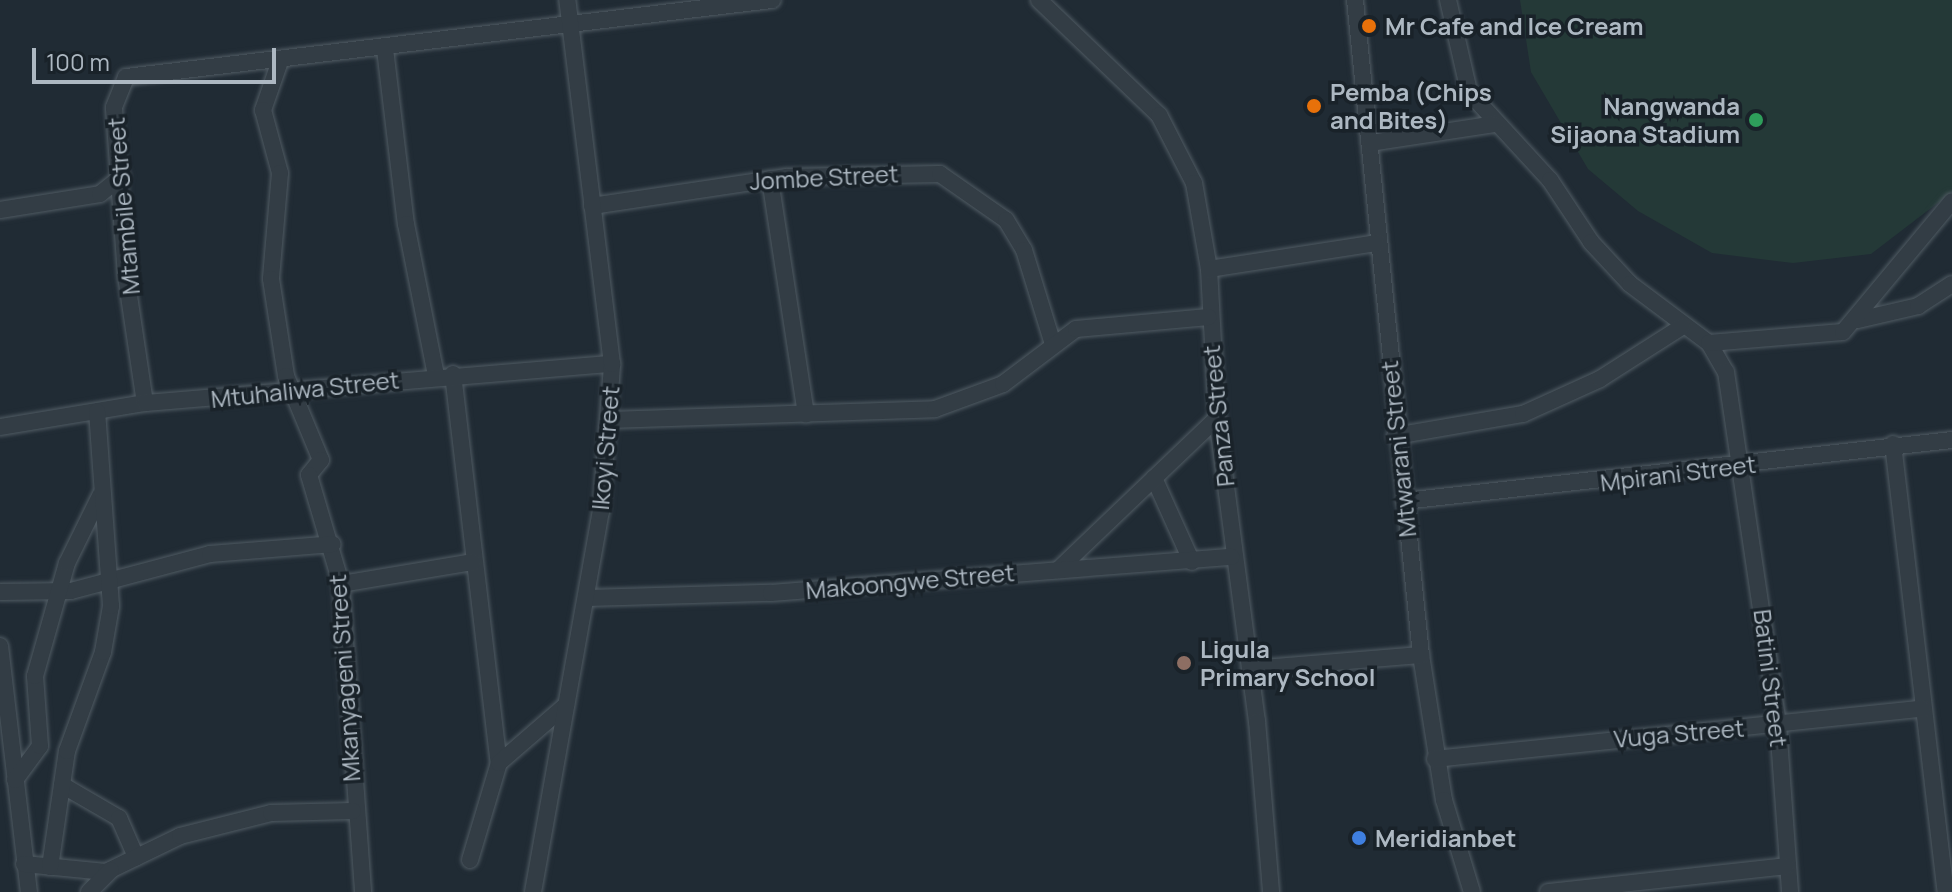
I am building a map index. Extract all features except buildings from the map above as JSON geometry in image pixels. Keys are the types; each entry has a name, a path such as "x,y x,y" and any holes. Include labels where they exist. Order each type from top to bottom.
{"street":[{"name":"Ikoyi Street","path":"533,892 587,598 609,420 612,364 567,0"},
{"path":"569,19 772,0"},
{"name":"Panza Street","path":"1039,0 1159,115 1194,183 1209,269 1208,317 1217,418 1232,557 1250,669 1271,892"},
{"name":"Mtwarani Street","path":"1355,0 1371,143 1376,243 1395,436 1421,655 1435,759 1472,892"},
{"path":"1448,0 1469,92 1495,124 1550,180 1591,242 1683,326 1709,343 1824,339 1858,320 1918,306 1952,284"},
{"name":"Mtambile Street","path":"145,403 126,276 115,94 126,77 279,64 569,19"},
{"path":"385,49 406,224 445,375 499,763 470,860"},
{"path":"279,64 263,110 279,165 271,279 293,391 321,460 309,475 333,544"},
{"path":"1371,143 1495,124"},
{"name":"Jombe Street","path":"592,206 770,179 879,170 940,174 961,185 1006,220 1024,250 1053,344"},
{"path":"0,210 100,194 122,176"},
{"path":"770,179 794,293 806,414"},
{"path":"1858,320 1952,201"},
{"path":"1209,269 1376,243"},
{"path":"609,420 935,409 972,399 1076,329 1208,317"},
{"path":"1395,436 1523,414 1600,379 1683,326"},
{"name":"Batini Street","path":"1709,343 1726,372 1741,465 1778,724 1790,892"},
{"name":"Mtuhaliwa Street","path":"0,427 145,403 445,375 612,364"},
{"path":"50,867 67,751 103,652 111,577 100,496 97,412"},
{"path":"1057,571 1217,418"},
{"name":"Mpirani Street","path":"1404,501 1741,465 1893,444 1952,440"},
{"path":"1893,444 1946,892"},
{"path":"1154,478 1192,562"},
{"path":"15,780 40,746 34,685 58,592 100,496"},
{"name":"Mkanyageni Street","path":"0,592 58,592 210,554 333,544 341,584 353,811 363,892"},
{"name":"Makoongwe Street","path":"587,598 1057,571 1232,557"},
{"path":"341,584 473,562"},
{"path":"0,646 29,892"},
{"path":"1250,669 1421,655"},
{"path":"499,763 566,705"},
{"name":"Vuga Street","path":"1435,759 1922,709"},
{"path":"62,785 119,818 136,857"},
{"path":"89,892 111,870 180,836 271,813 353,811"},
{"path":"24,864 111,870"},
{"path":"1548,892 1639,889 1787,866"}],"green space":[{"name":"Nangwanda Sijaona Stadium","path":"1520,0 1952,0 1952,192 1871,254 1793,263 1712,253 1638,211 1588,169 1531,72"}],"place":[{"name":"Mr Cafe and Ice Cream","path":"1369,26"},
{"name":"Pemba (Chips and Bites)","path":"1314,106"},
{"name":"Nangwanda Sijaona Stadium","path":"1756,120"},
{"name":"Ligula Primary School","path":"1184,663"},
{"name":"Meridianbet","path":"1359,838"}]}
